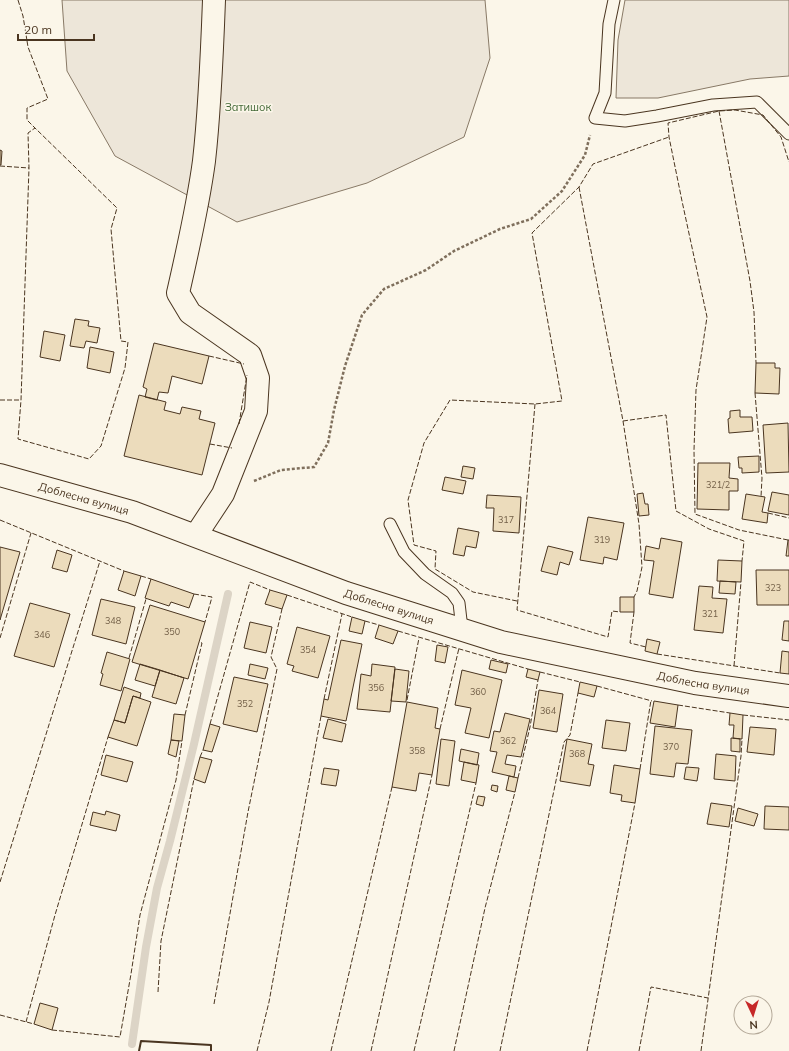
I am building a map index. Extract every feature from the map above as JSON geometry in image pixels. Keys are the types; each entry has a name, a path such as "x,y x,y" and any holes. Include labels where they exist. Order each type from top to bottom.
{"street":[{"path":"196,536 223,494 256,411 258,378 250,355 190,313 178,293 192,230 204,162 211,81 214,0"},
{"name":"Доблесна вулиця","path":"0,475 132,512 346,593 501,642 695,683 789,696"}],"lane":[{"path":"614,0 609,24 605,93 595,118 625,121 713,105 757,102 789,134"},
{"path":"390,524 404,552 425,574 452,593 459,603 462,630"}],"path":[{"path":"223,494 281,470 314,467 328,443 344,366 362,315 384,289 426,270 454,251 500,229 531,219 562,191 585,155 595,118"}],"green space":[{"name":"Затишок","path":"62,0 485,0 490,58 464,137 367,183 237,222 115,156 67,71"},
{"path":"625,0 789,0 789,76 750,79 658,98 616,98 618,40"}],"building":[{"path":"0,150 2,151 1,165 0,165"},
{"path":"75,319 89,321 88,326 100,328 97,343 86,341 84,348 70,346"},
{"path":"44,331 65,335 60,361 40,357"},
{"path":"154,343 209,356 202,384 172,376 168,393 159,392 157,400 145,397 147,389 143,387"},
{"path":"90,347 114,352 110,373 87,368"},
{"path":"756,363 775,363 775,368 780,368 779,394 755,393"},
{"path":"139,395 166,402 164,410 180,414 182,407 201,411 199,419 215,423 202,475 124,456"},
{"path":"740,410 740,417 752,417 753,431 729,433 728,419 730,418 730,411"},
{"path":"788,423 789,472 766,473 763,425"},
{"path":"759,456 759,472 742,473 742,468 739,468 738,457"},
{"path":"698,463 730,463 729,478 738,479 738,491 729,491 729,510 697,509"},
{"path":"463,466 475,468 473,479 461,477"},
{"path":"445,477 466,481 463,494 442,490"},
{"path":"772,492 789,495 789,515 768,511"},
{"path":"643,493 645,504 648,504 649,515 639,516 637,494"},
{"path":"746,494 765,497 762,512 768,513 767,523 742,519"},
{"path":"487,495 521,497 519,533 493,531 494,508 486,508"},
{"path":"588,517 624,523 617,560 604,557 603,564 580,560"},
{"path":"458,528 479,532 476,548 466,546 464,556 453,554"},
{"path":"661,538 682,542 673,598 649,594 654,561 644,560 646,546 659,549"},
{"path":"788,540 789,556 786,556"},
{"path":"548,546 573,552 569,565 560,562 557,575 541,571"},
{"path":"0,547 20,552 0,620"},
{"path":"57,550 72,555 67,572 52,568"},
{"path":"718,560 742,561 741,582 717,581"},
{"path":"756,570 789,570 789,605 757,605"},
{"path":"124,571 141,576 135,596 118,590"},
{"path":"151,579 194,594 189,608 171,602 169,606 145,598"},
{"path":"720,581 736,582 735,594 719,593"},
{"path":"699,586 713,587 712,598 727,599 723,633 694,630"},
{"path":"270,590 287,595 282,609 265,604"},
{"path":"620,597 634,597 634,612 620,612"},
{"path":"101,599 135,607 126,644 92,635"},
{"path":"30,603 70,614 54,667 14,656"},
{"path":"150,605 205,622 188,679 132,662"},
{"path":"352,617 365,621 362,634 349,631"},
{"path":"784,621 789,621 789,641 782,640"},
{"path":"250,622 272,627 266,653 244,648"},
{"path":"379,625 398,631 393,644 375,638"},
{"path":"297,627 330,636 318,678 292,671 294,666 287,664"},
{"path":"647,639 660,642 657,654 645,651"},
{"path":"341,640 362,644 346,721 321,716 324,699 328,700"},
{"path":"437,645 448,647 445,663 435,661"},
{"path":"782,651 789,652 789,674 780,673"},
{"path":"107,652 130,659 121,691 100,685 103,674 101,673"},
{"path":"491,660 508,664 506,673 489,669"},
{"path":"140,664 160,670 155,686 135,680"},
{"path":"250,664 268,668 265,679 248,675"},
{"path":"372,664 395,667 390,712 357,709 361,674 371,676"},
{"path":"395,669 409,671 406,702 391,701"},
{"path":"528,669 540,672 538,680 526,677"},
{"path":"160,670 184,678 176,704 152,697"},
{"path":"462,670 502,680 489,738 465,733 471,708 455,705"},
{"path":"234,677 268,684 257,732 223,724"},
{"path":"580,682 597,686 594,697 578,693"},
{"path":"124,687 141,693 140,698 133,696 125,723 114,720"},
{"path":"539,690 563,694 557,732 533,728"},
{"path":"133,696 151,702 137,746 108,737 114,720 125,723"},
{"path":"654,701 678,705 675,727 650,723"},
{"path":"407,702 438,708 435,728 440,729 432,775 419,773 416,791 392,787"},
{"path":"505,713 530,719 521,757 507,755 505,764 516,766 514,777 492,772 497,752 490,751 494,731 500,732"},
{"path":"730,713 743,715 742,739 733,738 734,725 729,725"},
{"path":"174,714 185,715 182,741 171,740"},
{"path":"328,719 346,724 342,742 323,738"},
{"path":"606,720 630,723 626,751 602,748"},
{"path":"210,724 220,727 212,752 203,750"},
{"path":"655,726 692,730 688,764 676,763 674,777 650,774"},
{"path":"750,727 776,729 774,755 747,752"},
{"path":"731,738 740,739 740,752 731,751"},
{"path":"441,739 455,741 449,786 436,784"},
{"path":"567,739 592,744 588,764 594,765 590,786 560,781"},
{"path":"171,740 179,741 176,757 168,754"},
{"path":"461,749 479,753 477,765 459,761"},
{"path":"716,754 736,756 735,781 714,779"},
{"path":"106,755 133,762 127,782 101,775"},
{"path":"200,757 212,760 205,783 194,779"},
{"path":"464,762 479,765 476,783 461,780"},
{"path":"614,765 640,769 635,803 621,801 622,795 610,793"},
{"path":"686,767 699,768 697,781 684,779"},
{"path":"324,768 339,770 336,786 321,784"},
{"path":"509,776 518,778 515,792 506,790"},
{"path":"492,785 498,786 497,792 491,790"},
{"path":"478,796 485,797 483,806 476,804"},
{"path":"711,803 732,806 729,827 707,824"},
{"path":"765,806 789,807 789,830 764,829"},
{"path":"738,808 758,814 754,826 735,821"},
{"path":"106,811 120,815 116,831 90,825 93,812 105,815"},
{"path":"40,1003 58,1008 52,1030 34,1024"}],"waterway":[{"path":"132,1044 146,947 157,888 194,744 228,594"}],"fence":[{"path":"18,0 23,16 28,47 48,99 27,108 27,120 117,208 111,229 121,341 128,342 125,368 101,446 89,459 18,439 21,400 29,168 28,133 35,128"},
{"path":"788,540 739,530 695,514 694,450 696,390 707,317 669,137 668,123 719,111 735,110 763,115 781,137 789,162"},
{"path":"719,111 750,281 754,312 756,363"},
{"path":"517,601 473,592 435,569 436,551 414,545 408,500 424,443 450,400 535,404 562,401 532,233 579,187 593,164 669,137"},
{"path":"0,166 29,168"},
{"path":"579,187 623,421 639,524 642,567 637,591 634,597"},
{"path":"209,356 244,364"},
{"path":"239,424 247,375"},
{"path":"755,393 762,478 761,497"},
{"path":"0,400 21,400"},
{"path":"535,404 517,610 608,637 612,611 620,612"},
{"path":"623,421 666,415 676,511 709,529 744,541 742,561"},
{"path":"210,444 232,448"},
{"path":"768,513 789,518"},
{"path":"0,520 124,571"},
{"path":"0,638 31,533"},
{"path":"0,882 100,561"},
{"path":"141,576 151,579"},
{"path":"210,724 250,582 270,590"},
{"path":"734,666 741,582"},
{"path":"194,594 212,597 205,622"},
{"path":"287,595 352,617"},
{"path":"129,658 146,599"},
{"path":"214,1004 248,812 277,669 271,657 282,609"},
{"path":"634,612 630,643 646,647"},
{"path":"324,699 342,614"},
{"path":"365,621 379,625"},
{"path":"398,631 528,669"},
{"path":"407,700 419,638"},
{"path":"185,715 202,643 199,642"},
{"path":"440,729 459,648"},
{"path":"657,654 780,673"},
{"path":"540,672 580,682"},
{"path":"518,778 530,727 538,680"},
{"path":"597,686 652,701"},
{"path":"500,1051 564,742 570,735 578,693"},
{"path":"640,769 651,700"},
{"path":"678,705 730,713"},
{"path":"743,715 789,720"},
{"path":"257,1051 269,1002 321,716"},
{"path":"26,1022 55,915 108,737"},
{"path":"701,1051 741,756 742,739"},
{"path":"52,1030 120,1037 140,915 176,780 182,741"},
{"path":"200,757 203,750"},
{"path":"371,1051 432,775"},
{"path":"158,992 161,941 194,779"},
{"path":"414,1051 476,783"},
{"path":"331,1051 392,787"},
{"path":"454,1051 485,908 515,792"},
{"path":"587,1051 635,803"},
{"path":"639,1051 651,987 708,998"},
{"path":"0,1015 34,1024"}],"wall":[{"path":"139,1051 141,1041 211,1045 211,1051"}]}
